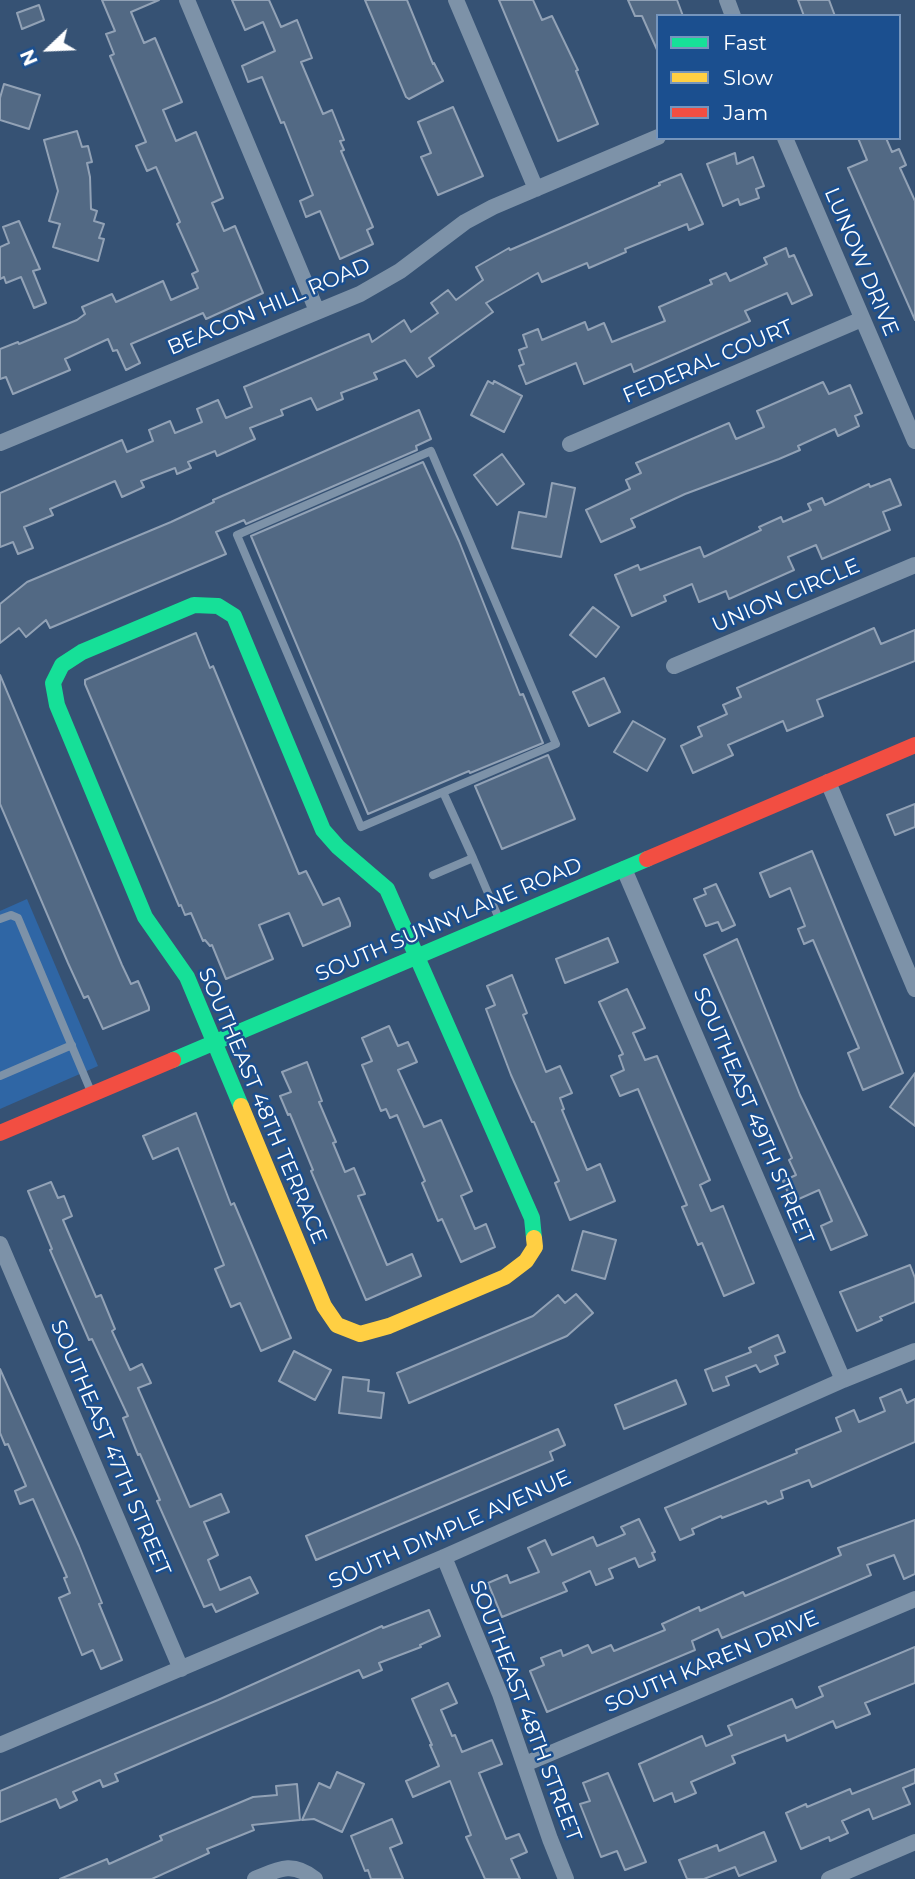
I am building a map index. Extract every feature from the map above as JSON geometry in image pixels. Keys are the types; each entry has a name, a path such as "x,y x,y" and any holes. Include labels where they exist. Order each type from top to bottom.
{"street":[{"path":"187,0 317,311"},
{"path":"456,0 536,189"},
{"name":"BEACON HILL ROAD","path":"0,443 379,284 465,222 656,138"},
{"name":"LUNOW DRIVE","path":"786,140 915,441"},
{"name":"FEDERAL COURT","path":"570,444 862,319"},
{"name":"UNION CIRCLE","path":"674,666 915,565"},
{"name":"SOUTHEAST 48TH TERRACE","path":"194,605 218,606 234,616 323,830 335,847 373,874 387,889 418,956 532,1218 535,1247 526,1261 505,1277 389,1326 360,1334 337,1325 324,1306 187,977 145,917 57,705 53,683 62,665 82,652 194,605"},
{"name":"SOUTH SUNNYLANE ROAD","path":"0,1133 915,745"},
{"path":"828,782 915,989"},
{"name":"SOUTHEAST 49TH STREET","path":"624,869 843,1380"},
{"name":"SOUTHEAST 47TH STREET","path":"0,1244 181,1669"},
{"name":"SOUTH DIMPLE AVENUE","path":"0,1745 444,1557 843,1380 915,1351"},
{"name":"SOUTHEAST 48TH STREET","path":"444,1557 500,1694 566,1879"},
{"name":"SOUTH KAREN DRIVE","path":"525,1764 915,1599"},
{"path":"830,1879 915,1842"},
{"path":"255,1879 280,1868 304,1871 314,1879"}],"lane":[{"path":"431,452 556,744 443,792 361,827 237,535 431,452"},
{"path":"443,792 500,921"},
{"path":"432,875 473,858"},
{"path":"0,919 11,915 18,918 92,1094"},
{"path":"0,1076 72,1045"}],"shaded area":[{"path":"27,899 98,1066 0,1109 0,911"}],"building":[{"path":"102,0 159,0 131,12 144,43 155,38 182,102 163,110 176,141 196,132 223,198 212,203 224,231 235,226 263,293 206,319 203,313 131,344 140,363 126,370 117,350 113,351 108,339 65,359 70,370 13,394 6,377 0,379 0,349 77,320 85,314 82,307 112,294 116,302 163,281 171,300 198,288 192,274 198,271 156,167 147,171 136,146 146,142 110,56 114,54 106,34 115,31"},
{"path":"232,0 269,0 281,27 297,20 312,58 301,62 323,114 332,110 344,140 340,141 344,150 341,151 373,227 367,230 373,244 340,259 320,211 306,217 300,201 313,195 284,122 281,123 262,77 248,82 242,66 275,51 263,22 245,30"},
{"path":"365,0 407,0 433,64 443,81 409,99 406,97"},
{"path":"499,0 533,0 542,20 552,16 578,70 576,71 598,124 558,141"},
{"path":"628,0 677,0 682,14 656,14 656,48 642,16 635,16"},
{"path":"798,0 829,0 834,14 803,14"},
{"path":"39,5 44,20 22,29 17,13"},
{"path":"4,84 40,95 29,129 0,120 0,98"},
{"path":"453,107 483,176 438,195 421,157 431,153 418,122"},
{"path":"77,131 82,147 88,146 92,162 87,163 91,209 97,211 94,221 104,224 99,238 104,239 98,261 53,247 60,224 49,221 58,191 44,140"},
{"path":"859,140 887,140 892,152 899,149 906,165 900,168 915,201 915,320 848,168 867,160"},
{"path":"735,153 737,164 753,157 764,186 756,189 759,198 740,205 738,199 723,206 707,164"},
{"path":"681,174 703,224 689,230 687,224 625,249 626,252 589,268 587,263 542,282 538,273 486,303 493,312 429,358 434,366 417,377 405,360 374,373 377,379 341,393 343,399 317,410 311,398 281,410 283,415 250,428 255,439 217,456 215,451 188,462 191,468 177,474 175,468 141,481 144,487 122,497 115,481 50,509 53,515 24,527 33,548 18,554 13,542 0,547 0,493 122,440 127,452 153,441 149,430 170,421 175,433 202,422 197,409 218,400 226,418 252,407 244,387 369,334 372,342 404,320 411,332 438,313 431,303 448,290 456,300 483,280 476,267 509,248 510,250"},
{"path":"19,221 40,269 33,271 46,303 34,308 21,277 6,283 4,277 0,279 0,247 9,243 3,227"},
{"path":"786,248 789,257 794,255 812,295 792,304 787,293 745,311 750,321 634,372 631,364 584,384 576,363 526,384 519,366 524,364 519,350 527,347 523,335 538,329 542,340 585,322 588,330 604,323 612,342 665,321 659,307 712,284 710,280 726,273 730,281 767,264 764,258"},
{"path":"488,381 493,384 494,381 522,396 504,432 471,415"},
{"path":"823,382 829,394 850,385 862,413 855,416 859,426 838,436 835,429 798,446 800,450 685,494 631,519 635,527 601,542 586,510 630,489 626,480 641,473 636,463 729,423 736,439 764,427 757,411"},
{"path":"419,410 431,439 416,446 417,450 246,524 244,520 216,532 226,554 50,628 46,620 26,637 19,628 0,643 0,604 27,582 171,522 214,502 213,500"},
{"path":"502,454 524,484 497,505 474,475"},
{"path":"423,462 459,541 520,695 523,694 543,743 368,814 251,536"},
{"path":"890,479 901,505 883,512 890,530 822,559 816,545 788,557 794,570 729,599 726,591 699,602 692,584 664,596 666,601 632,616 615,575 638,565 640,570 700,547 704,557 761,530 759,527 781,517 783,522 811,510 808,504 822,498 825,505 869,484 870,487"},
{"path":"552,483 575,488 561,557 512,548 519,512 546,517"},
{"path":"593,607 619,627 596,657 570,635"},
{"path":"874,628 881,644 915,630 915,661 817,700 823,716 787,731 783,721 728,745 733,755 693,773 681,746 702,736 698,727 727,714 723,705 741,697 737,688"},
{"path":"196,633 210,668 213,666 299,874 306,871 323,905 339,898 350,923 350,926 303,946 289,913 259,925 273,959 226,979 212,945 203,941 191,913 185,915 181,905 179,906 85,684 85,680"},
{"path":"0,675 122,965 131,984 138,981 149,1007 149,1010 103,1029 88,996 84,998 0,804"},
{"path":"604,678 620,712 589,726 573,692"},
{"path":"633,721 665,739 647,771 614,752"},
{"path":"548,755 575,819 502,849 475,786"},
{"path":"915,804 915,827 895,835 887,815"},
{"path":"812,851 903,1073 863,1090 848,1053 859,1048 813,940 804,944 798,929 805,926 790,888 770,897 760,873"},
{"path":"716,884 735,925 722,931 718,922 706,926 694,899 706,894 704,889"},
{"path":"608,938 618,962 565,983 556,959"},
{"path":"737,939 800,1095 867,1235 831,1250 821,1226 832,1221 819,1190 792,1202 783,1181 796,1175 789,1160 792,1158 704,955"},
{"path":"512,975 527,1013 523,1015 546,1072 560,1066 572,1093 560,1098 564,1109 562,1110 587,1170 600,1164 615,1201 570,1220 555,1183 559,1181 511,1075 486,1009 495,1005 487,986"},
{"path":"627,989 645,1028 633,1033 645,1060 657,1056 710,1180 700,1185 711,1211 723,1206 754,1283 724,1296 702,1243 698,1245 682,1207 687,1205 638,1089 620,1096 611,1076 624,1070 619,1056 623,1054 599,1002"},
{"path":"389,1026 398,1046 408,1042 417,1062 398,1070 424,1127 441,1120 472,1191 461,1196 475,1229 486,1224 495,1247 461,1262 442,1219 438,1221 422,1183 425,1181 397,1115 390,1118 386,1109 381,1111 362,1065 372,1061 362,1038"},
{"path":"307,1062 345,1172 354,1168 365,1194 358,1196 387,1265 412,1254 421,1276 366,1300 311,1171 313,1170 290,1114 288,1115 280,1096 291,1092 282,1072"},
{"path":"915,1073 915,1126 890,1107"},
{"path":"196,1113 231,1205 234,1203 291,1338 261,1351 240,1303 231,1307 215,1269 224,1265 178,1148 153,1159 143,1136"},
{"path":"51,1182 58,1198 64,1196 72,1216 63,1220 96,1297 101,1295 115,1329 112,1331 130,1370 142,1364 151,1383 138,1388 190,1507 221,1494 229,1512 204,1522 218,1555 208,1560 220,1590 250,1577 258,1593 216,1612 212,1604 204,1607 123,1418 128,1416 92,1339 89,1340 50,1250 52,1249 28,1191"},
{"path":"583,1231 616,1240 605,1279 572,1270"},
{"path":"910,1265 915,1278 915,1302 880,1317 882,1320 857,1331 840,1292"},
{"path":"576,1294 593,1313 567,1336 409,1403 397,1373 533,1316 558,1295 565,1303"},
{"path":"778,1335 785,1352 775,1356 778,1364 760,1372 756,1365 726,1377 729,1385 713,1391 705,1370 751,1352 749,1348"},
{"path":"294,1351 331,1370 315,1400 279,1381"},
{"path":"0,1369 79,1546 122,1660 101,1669 93,1650 82,1655 59,1598 70,1593 64,1578 67,1577 33,1499 20,1504 15,1491 26,1486 8,1444 5,1445 0,1433"},
{"path":"343,1377 369,1380 368,1391 384,1393 381,1418 339,1413"},
{"path":"676,1380 686,1404 624,1429 615,1405"},
{"path":"901,1389 907,1403 915,1399 915,1442 812,1487 809,1480 781,1491 783,1498 768,1504 766,1501 722,1518 721,1516 692,1529 694,1534 680,1540 665,1508 797,1453 796,1450 841,1431 836,1418 854,1410 859,1422 885,1411 880,1398"},
{"path":"558,1429 565,1445 550,1452 553,1460 316,1560 306,1536"},
{"path":"639,1519 655,1552 652,1553 655,1560 639,1567 635,1558 609,1569 613,1578 596,1585 590,1571 563,1583 567,1591 502,1617 488,1583 507,1575 510,1583 539,1572 528,1548 545,1540 552,1555 593,1537 597,1546 625,1534 621,1527"},
{"path":"915,1520 915,1574 904,1579 894,1555 867,1565 871,1575 722,1638 718,1629 692,1641 695,1650 547,1712 530,1671 544,1665 541,1658 561,1650 563,1656 588,1645 592,1653 611,1645 614,1651 665,1630 662,1624 699,1607 700,1611 743,1592 745,1596 841,1555 838,1548"},
{"path":"429,1610 440,1636 420,1645 421,1647 379,1663 382,1670 363,1678 359,1670 115,1774 118,1781 103,1787 100,1780 73,1792 77,1800 60,1808 56,1799 0,1822 0,1791 218,1700 382,1626 383,1628"},
{"path":"915,1647 915,1683 865,1703 870,1714 836,1728 833,1721 787,1741 785,1735 732,1756 735,1763 691,1782 696,1793 675,1802 672,1793 654,1801 639,1764 702,1736 706,1746 732,1735 728,1726 792,1699 796,1708 823,1696 819,1687"},
{"path":"448,1683 457,1703 441,1710 462,1752 492,1740 502,1764 479,1773 506,1839 519,1834 527,1852 511,1859 520,1879 485,1879 466,1837 471,1835 450,1781 413,1797 406,1781 439,1766 412,1699"},
{"path":"915,1769 915,1783 903,1788 910,1804 873,1819 869,1809 842,1821 848,1833 830,1841 829,1837 801,1849 786,1813 850,1789 852,1794"},
{"path":"337,1772 364,1784 342,1832 314,1819 302,1820 319,1783 330,1788"},
{"path":"608,1773 646,1862 625,1870 617,1851 601,1857 580,1804 590,1801 583,1783"},
{"path":"297,1784 300,1820 252,1825 254,1830 207,1849 209,1853 152,1879 60,1879 107,1859 109,1864 162,1840 160,1836 253,1797 277,1795 276,1786"},
{"path":"392,1819 402,1843 390,1848 403,1879 371,1879 351,1836"},
{"path":"764,1832 776,1861 739,1876 735,1867 704,1879 687,1879 679,1860 717,1845 719,1851"}],"traffic: fast":[{"path":"194,605 218,606 234,616 323,830 338,847 387,889 532,1218 534,1238"},
{"path":"194,605 82,652 62,665 53,683 57,705 145,917 187,977 241,1106"},
{"path":"173,1060 647,859"}],"traffic: slow":[{"path":"241,1106 324,1306 337,1325 360,1334 389,1326 505,1277 526,1261 535,1247 534,1238"}],"traffic: jam":[{"path":"647,859 915,745"},
{"path":"0,1133 173,1060"}]}
